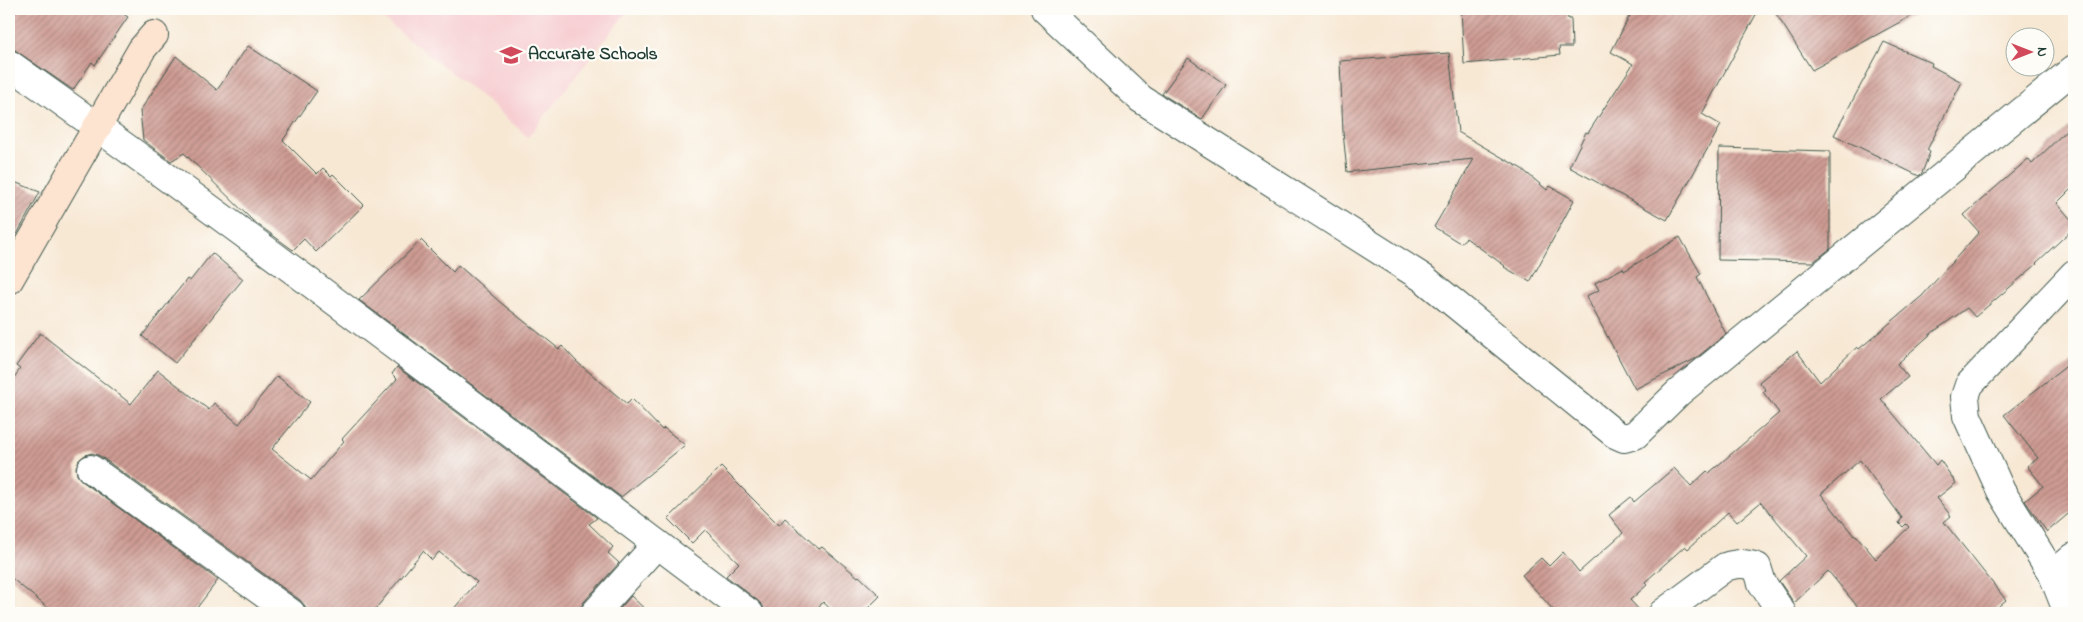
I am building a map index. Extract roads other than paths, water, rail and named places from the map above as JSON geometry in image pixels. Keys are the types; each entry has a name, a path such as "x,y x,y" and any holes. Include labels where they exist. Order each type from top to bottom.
{"street":[{"path":"1044,9 1141,99 1423,278 1615,434 1624,438 1635,435 1678,393 2074,69"},
{"path":"9,280 96,126 142,49 154,35"},
{"path":"9,64 302,278 749,613"},
{"path":"2068,613 2053,575 2001,491 1967,416 1965,397 1969,385 2074,274"},
{"path":"92,469 291,613"},
{"path":"595,613 656,544"},
{"path":"2053,575 2074,557"},
{"path":"1663,613 1725,567 1735,564 1747,564 1757,567 1762,583 1782,613"}],"place":[{"name":"Accurate Schools","path":"511,55"}]}
